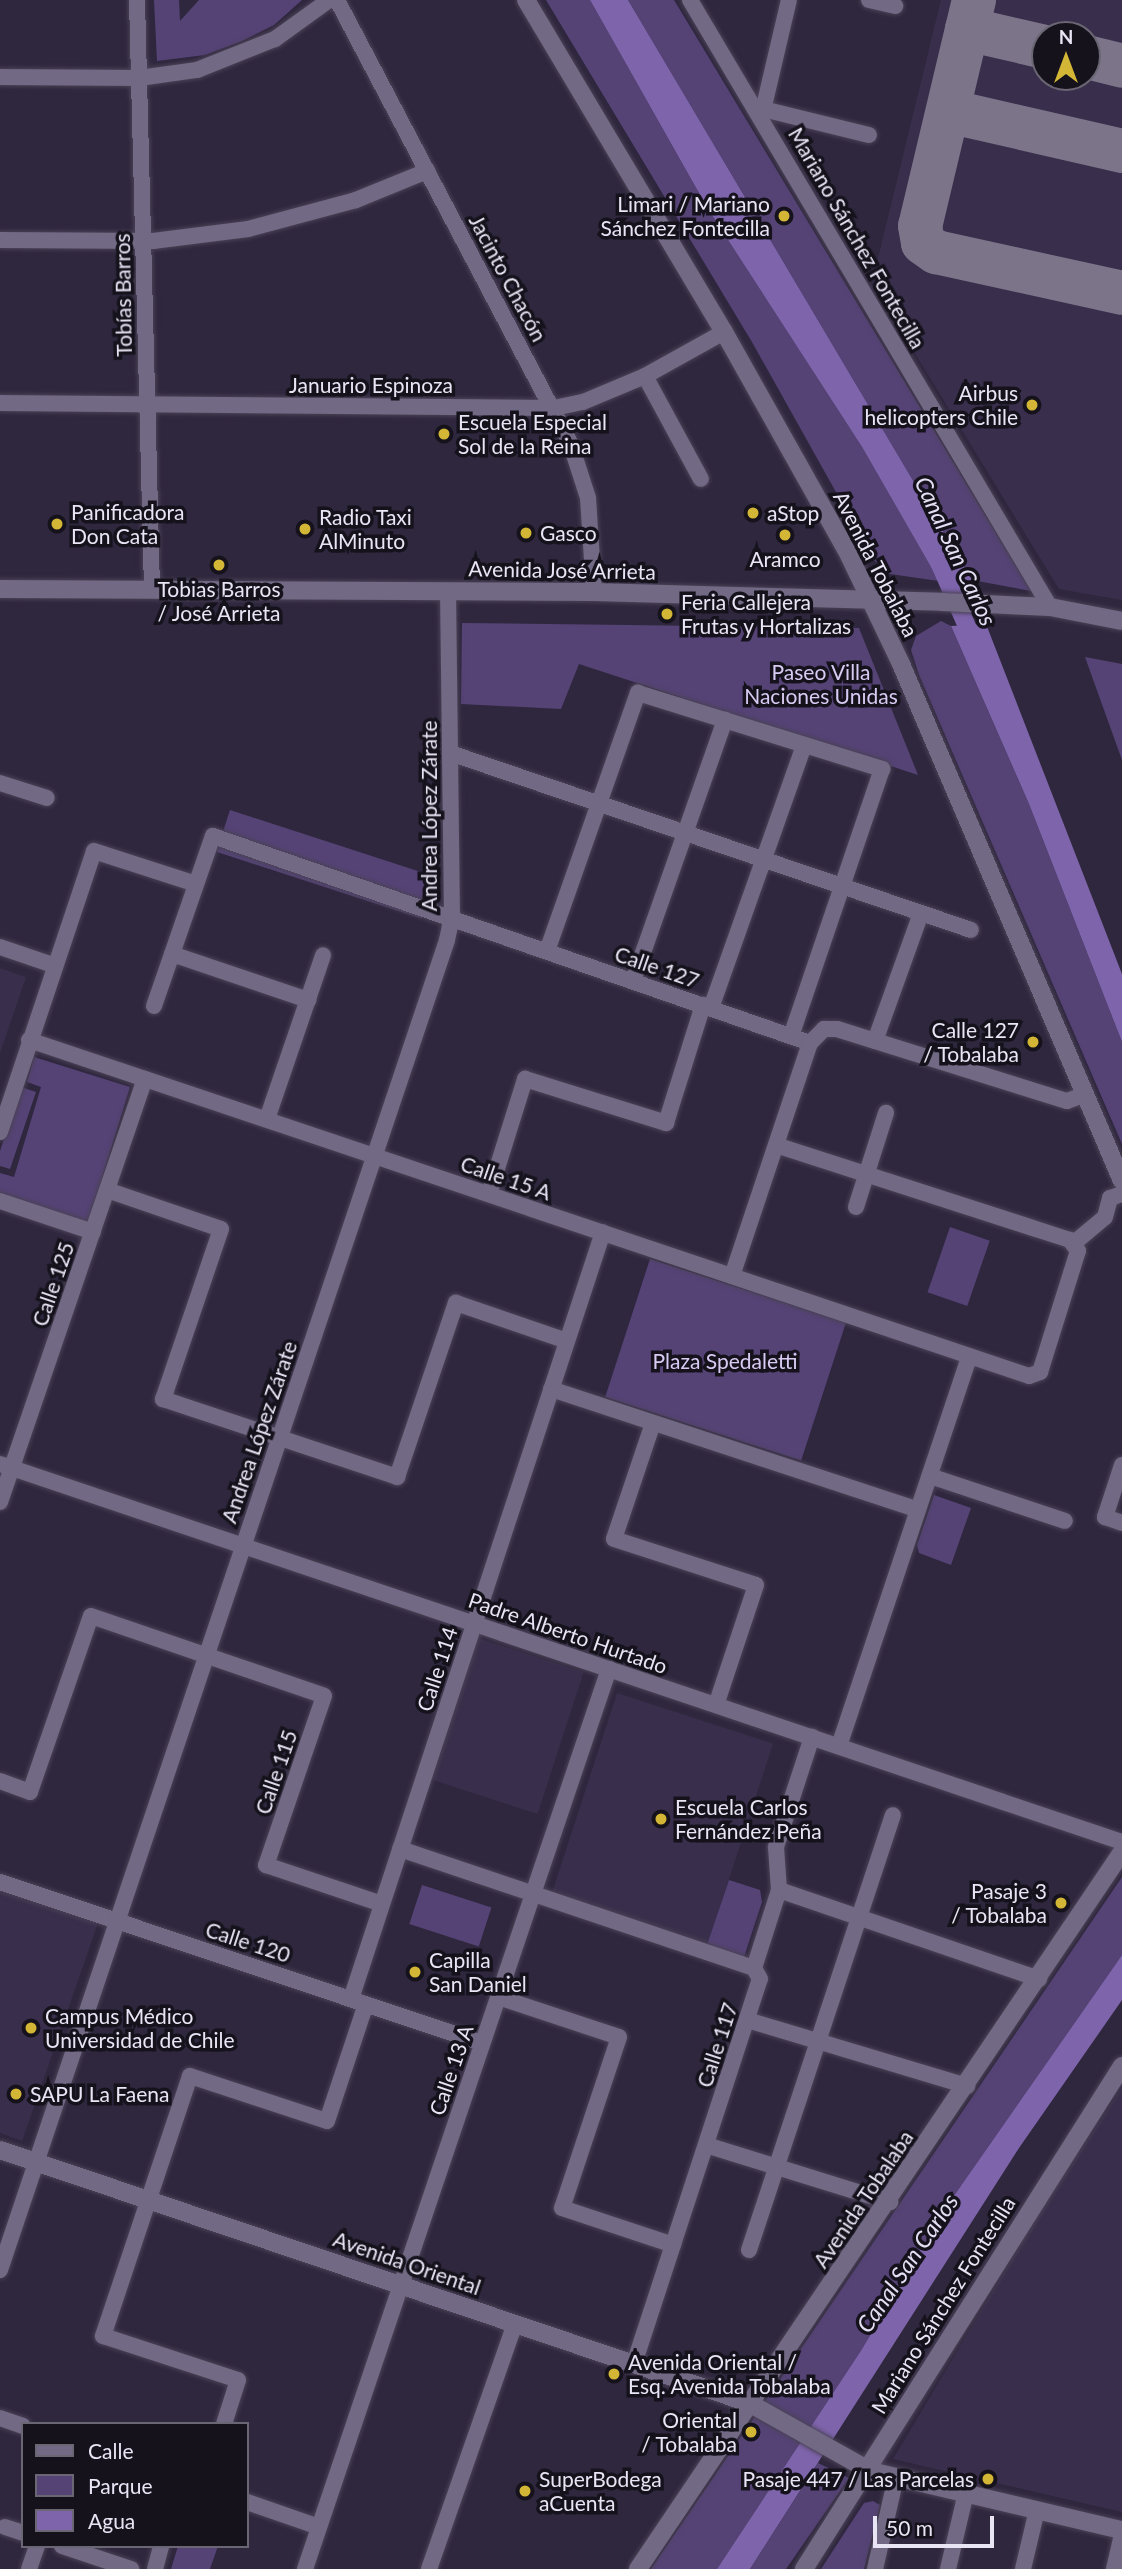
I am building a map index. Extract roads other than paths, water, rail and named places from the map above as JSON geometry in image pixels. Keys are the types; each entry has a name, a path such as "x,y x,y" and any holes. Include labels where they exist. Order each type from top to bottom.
{"main road":[{"name":"Avenida Tobalaba","path":"526,0 724,332 872,600 1122,1181"},
{"name":"Avenida José Arrieta","path":"0,589 594,592 996,603 1050,607 1122,621"},
{"name":"Avenida Tobalaba","path":"638,2569 749,2403 890,2202 1122,1852"},
{"name":"Mariano Sánchez Fontecilla","path":"804,2569 870,2471 1122,2066"},
{"name":"Avenida Oriental","path":"0,2150 749,2403 870,2471 1122,2533"}],"street":[{"name":"Tobías Barros","path":"136,0 152,590"},
{"path":"0,77 139,78 197,70 247,52 289,31 329,0"},
{"name":"Jacinto Chacón","path":"337,0 554,408 578,461 588,498 594,592"},
{"name":"Mariano Sánchez Fontecilla","path":"690,0 762,114 1050,607"},
{"path":"789,0 762,114 869,135"},
{"path":"869,0 895,6"},
{"path":"0,240 143,241 282,222 356,200 427,171"},
{"name":"Januario Espinoza","path":"0,403 554,408 583,402 645,376 724,332"},
{"path":"645,376 701,479"},
{"name":"Andrea López Zárate","path":"0,2270 452,917 448,591"},
{"path":"547,951 638,693 882,769 792,1036"},
{"path":"633,981 725,720"},
{"path":"489,1194 525,1079 666,1123 804,745"},
{"path":"450,753 971,930"},
{"path":"0,783 47,798"},
{"name":"Calle 127","path":"196,884 212,836 810,1043"},
{"path":"0,1132 53,965 94,851 196,884 154,1006"},
{"path":"876,1041 920,913"},
{"path":"0,947 53,965"},
{"path":"172,954 308,1000"},
{"path":"267,1119 323,955"},
{"path":"732,1276 810,1043 824,1029 836,1028 1067,1101 1086,1094"},
{"name":"Calle 15 A","path":"29,1040 1029,1376 1040,1372 1078,1251 1074,1243"},
{"name":"Calle 125","path":"0,1502 6,1466 93,1232 145,1079"},
{"path":"856,1207 886,1113"},
{"path":"776,1145 1074,1243 1105,1217 1110,1198 1122,1194"},
{"path":"107,1190 221,1229 163,1399 397,1477 456,1303 567,1340"},
{"path":"0,1201 93,1232"},
{"name":"Calle 114","path":"149,2200 190,2076 327,2121 382,1905 603,1232"},
{"path":"839,1746 969,1357"},
{"path":"551,1389 918,1510"},
{"path":"653,1423 614,1539 756,1586 716,1705"},
{"path":"1122,1465 1105,1517 1122,1523"},
{"name":"Padre Alberto Hurtado","path":"6,1466 1122,1842"},
{"path":"929,1476 1065,1521"},
{"path":"0,1781 30,1792 91,1616 206,1655"},
{"name":"Calle 115","path":"206,1655 324,1696 266,1865 382,1905"},
{"name":"Calle 13 A","path":"305,2569 609,1669"},
{"name":"Calle 117","path":"634,2364 760,1979 754,1968 779,1890 776,1847 812,1737"},
{"path":"749,2250 893,1815"},
{"path":"400,1849 754,1968"},
{"name":"Calle 120","path":"0,1882 482,2043"},
{"path":"779,1890 1039,1979"},
{"path":"498,1997 619,2037 562,2208 673,2245"},
{"path":"747,2020 967,2086"},
{"path":"706,2145 890,2202"},
{"path":"149,2200 103,2336 238,2381 225,2422"},
{"path":"429,2569 515,2324"},
{"path":"0,2418 21,2425"},
{"path":"875,2569 897,2477"},
{"path":"948,2569 966,2493"},
{"path":"248,2502 319,2526"},
{"path":"1023,2569 1037,2510"},
{"path":"5,2527 21,2532"},
{"path":"1114,2569 1122,2533"},
{"path":"29,2569 36,2548"},
{"path":"68,2548 131,2569"},
{"path":"155,2569 160,2548"}],"water":[{"path":"590,0 628,0 972,580 939,581 862,447 708,209"},
{"path":"986,624 1122,974 1122,1042 1029,804 951,626"},
{"path":"1122,1955 1122,2000 1019,2148 750,2569 717,2569 862,2349 944,2210"}],"waterway":[{"name":"Canal San Carlos","path":"938,560 976,647"}],"place":[{"name":"Limari / Mariano Sánchez Fontecilla","path":"784,216"},
{"name":"Airbus helicopters Chile","path":"1032,405"},
{"name":"Escuela Especial Sol de la Reina","path":"444,434"},
{"name":"aStop","path":"753,513"},
{"name":"Panificadora Don Cata","path":"57,524"},
{"name":"Radio Taxi AlMinuto","path":"305,529"},
{"name":"Gasco","path":"526,533"},
{"name":"Aramco","path":"785,535"},
{"name":"Tobias Barros / José Arrieta","path":"219,565"},
{"name":"Feria Callejera Frutas y Hortalizas","path":"667,614"},
{"name":"Calle 127 / Tobalaba","path":"1033,1042"},
{"name":"Escuela Carlos Fernández Peña","path":"661,1819"},
{"name":"Pasaje 3 / Tobalaba","path":"1061,1903"},
{"name":"Capilla San Daniel","path":"415,1972"},
{"name":"Campus Médico Universidad de Chile","path":"31,2028"},
{"name":"SAPU La Faena","path":"16,2094"},
{"name":"Avenida Oriental / Esq. Avenida Tobalaba","path":"614,2374"},
{"name":"Oriental / Tobalaba","path":"751,2432"},
{"name":"Pasaje 447 / Las Parcelas","path":"988,2479"},
{"name":"SuperBodega aCuenta","path":"525,2491"}],"park label":[{"name":"Paseo Villa Naciones Unidas","path":"821,684"},
{"name":"Plaza Spedaletti","path":"725,1361"}]}
